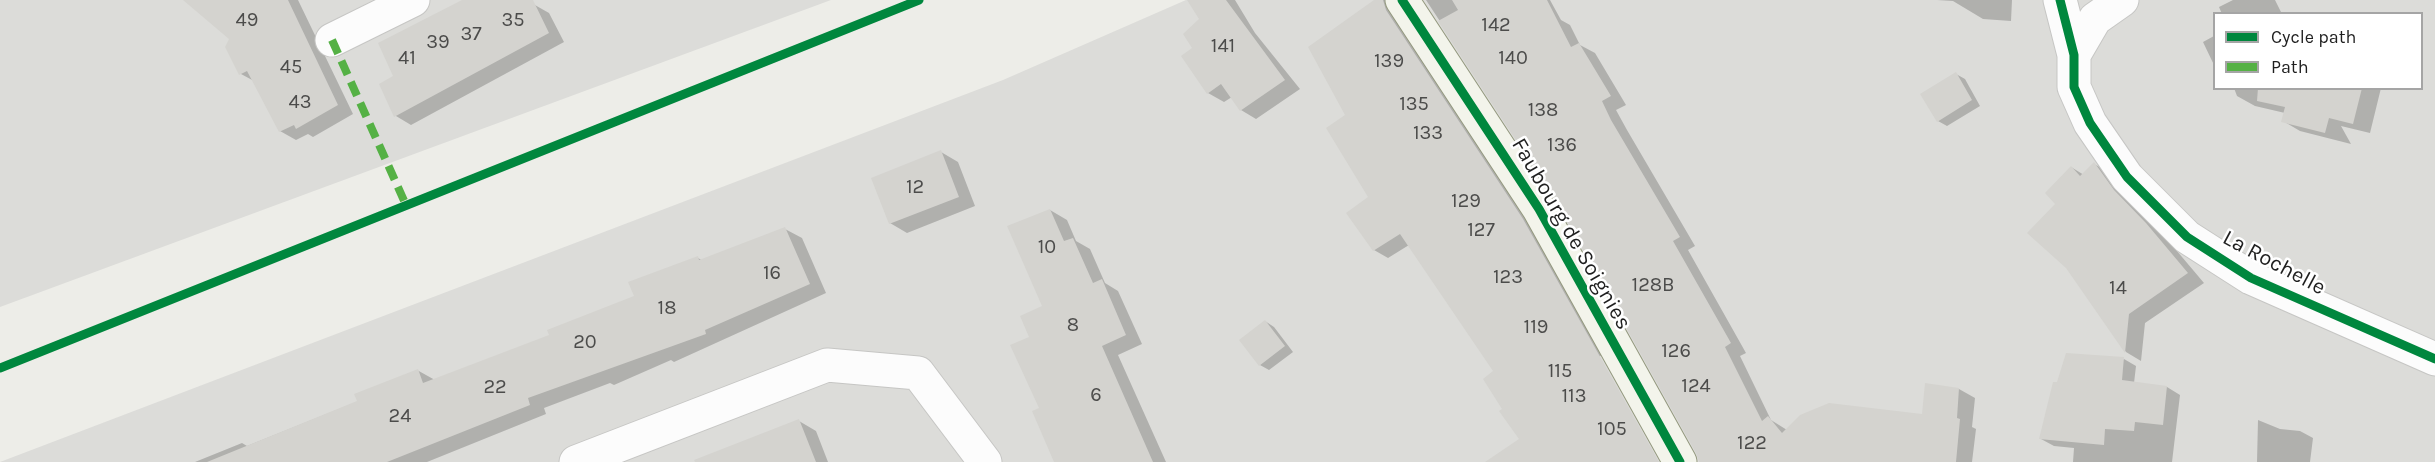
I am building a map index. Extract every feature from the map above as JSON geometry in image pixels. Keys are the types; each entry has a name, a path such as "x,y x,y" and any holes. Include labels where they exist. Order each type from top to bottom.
{"street":[{"path":"333,40 413,0"},
{"name":"Faubourg de Soignies","path":"1402,0 1539,209 1680,462"},
{"name":"La Rochelle","path":"2060,0 2074,55 2074,87 2090,123 2127,177 2187,237 2251,278 2435,359"},
{"path":"2074,55 2095,19 2122,0"},
{"path":"576,462 827,365 918,373 985,462"}],"shaded area":[{"path":"0,0 831,0 0,307"},
{"path":"1186,0 2435,0 2435,462 0,462 1003,80"}],"building":[{"path":"183,0 288,0 338,105 296,129 294,125 279,132 247,71 239,75 225,47 229,39"},
{"path":"462,0 533,0 549,33 394,117 379,84 393,76 378,43"},
{"path":"1187,0 1226,0 1285,80 1240,111 1221,84 1207,94 1181,56 1192,48 1183,34 1199,19"},
{"path":"1374,0 1383,0 1386,10 1523,219 1659,462 1485,462 1519,439 1499,411 1502,409 1483,379 1493,371 1400,234 1373,251 1346,213 1368,197 1326,128 1345,115 1308,47"},
{"path":"1452,0 1547,0 1571,47 1579,43 1611,96 1602,101 1611,120 1680,237 1673,241 1731,343 1725,347 1762,421 1768,416 1782,433 1800,415 1829,403 1922,414 1925,383 1959,388 1957,418 1960,419 1956,462 1699,462 1555,200 1438,21 1458,10"},
{"path":"1956,72 1972,100 1937,122 1920,94"},
{"path":"2258,90 2362,90 2353,124 2329,118 2325,133 2281,122 2285,107 2257,101"},
{"path":"941,150 959,197 889,224 871,178"},
{"path":"2094,162 2114,190 2146,223 2188,273 2129,314 2125,353 2066,268 2027,233 2055,204 2045,193 2071,166 2080,176"},
{"path":"1050,209 1064,241 1073,238 1093,283 1102,279 1126,335 1102,346 1153,462 1054,462 1032,411 1039,408 1010,345 1029,337 1020,316 1042,306 1007,226"},
{"path":"785,227 810,284 705,330 706,334 528,398 530,405 387,462 207,462 357,401 354,394 418,369 423,383 549,335 547,330 634,296 628,282 698,256 699,260"},
{"path":"1265,320 1285,346 1259,366 1239,340"},
{"path":"2066,353 2124,357 2122,380 2167,386 2163,425 2135,422 2134,431 2105,429 2104,445 2039,439 2053,382 2057,382"},
{"path":"799,419 816,462 695,462 694,460"}],"marked path":[{"path":"332,40 406,205"}],"cycle path":[{"path":"0,368 919,0"},
{"path":"1402,0 1539,209 1680,462"},
{"path":"2060,0 2074,55 2074,87 2090,123 2127,177 2187,237 2251,278 2435,359"}]}
